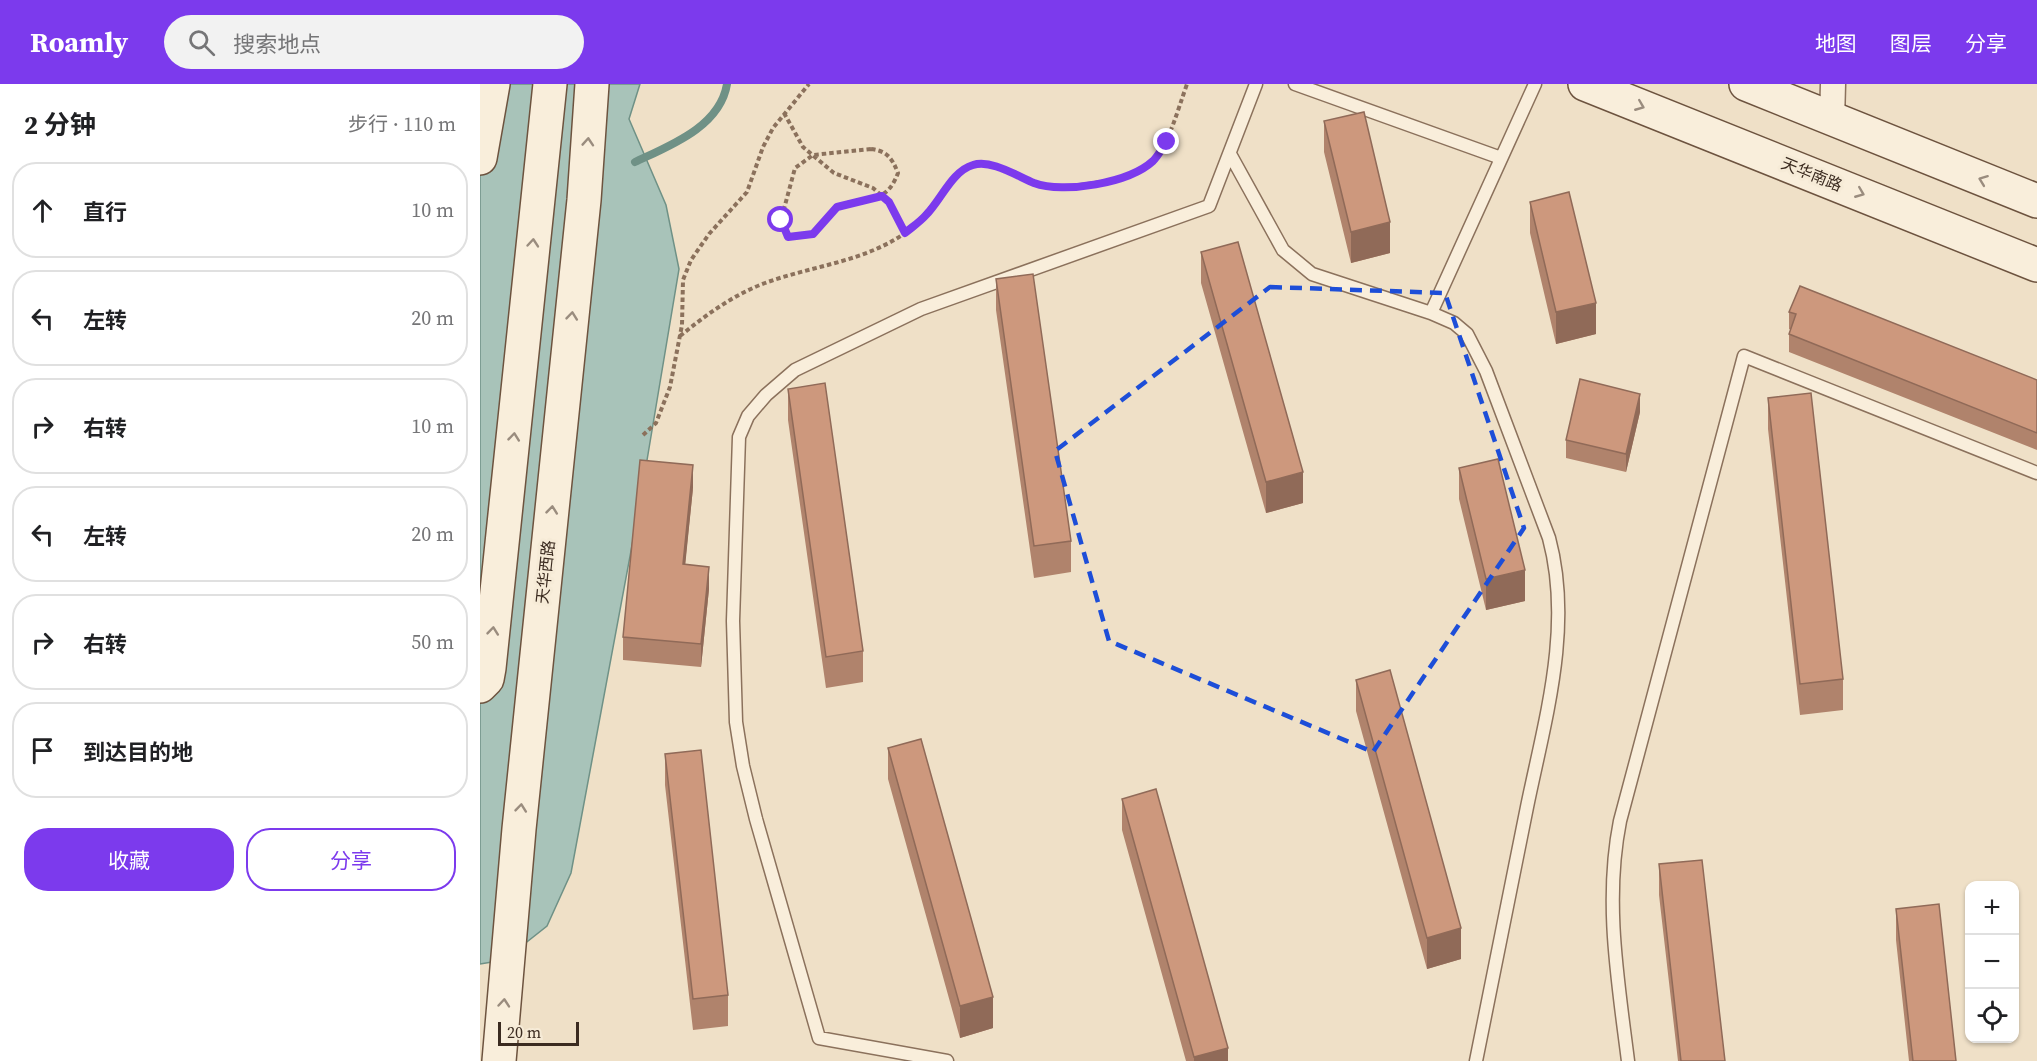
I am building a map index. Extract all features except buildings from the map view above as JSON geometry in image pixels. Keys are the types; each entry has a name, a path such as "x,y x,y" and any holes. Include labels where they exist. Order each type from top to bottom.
{"main road":[{"path":"480,158 493,84"},
{"path":"480,686 487,679 489,668 550,84"},
{"name":"天华西路","path":"499,1061 519,828 584,200 592,84"},
{"name":"天华南路","path":"1586,84 2037,265"},
{"path":"1746,84 1784,91 1832,121 2037,201"}],"street":[{"path":"1832,121 1833,84"}],"lane":[{"path":"947,1061 819,1038 756,819 743,766 736,722 733,621 739,437 748,416 766,395 806,365 921,309 1209,206 1256,84"},
{"path":"1295,84 1501,158"},
{"path":"1431,313 1535,84"},
{"path":"1230,154 1283,250 1312,274 1431,313 1455,323 1467,334 1486,370 1550,538 1555,558 1557,588 1556,664 1476,1061"},
{"path":"1628,1061 1615,951 1613,856 1620,821 1744,357 2037,473"}],"path":[{"path":"643,435 656,423 670,387 680,336 682,280 691,260 709,234 747,192 763,147 784,113 809,84"},
{"path":"680,336 710,312 764,284 854,257 905,233 926,215 963,169 975,164 991,165 1037,184 1061,186 1119,180 1137,172 1154,160 1167,142 1187,84"},
{"path":"784,113 803,147 834,172 873,188 889,202 905,233"},
{"path":"871,149 884,151 893,160 898,173 893,186 882,196 837,207 813,234 788,237 781,220 785,200 793,183 795,168 813,155 871,149"}],"highlighted area":[{"path":"1270,287 1445,293 1524,528 1373,752 1109,641 1055,451"}],"water":[{"path":"480,84 640,84 629,119 666,205 679,269 639,508 571,873 547,926 504,960 480,964"}],"waterway":[{"path":"635,162 677,142 704,123 722,99 727,84"}],"route":[{"path":"781,220 788,237 813,234 837,207 882,196 889,202 905,233 926,215 963,169 975,164 991,165 1037,184 1061,186 1089,184 1119,180 1137,172 1154,160 1167,142"}]}
